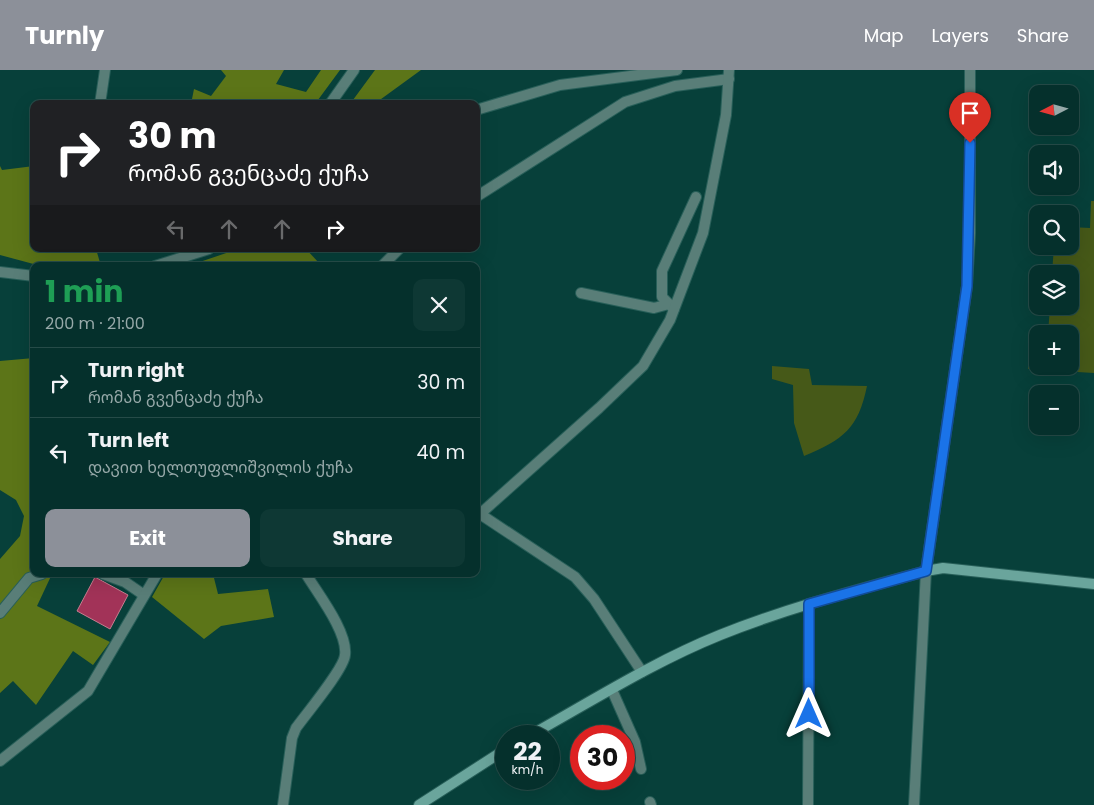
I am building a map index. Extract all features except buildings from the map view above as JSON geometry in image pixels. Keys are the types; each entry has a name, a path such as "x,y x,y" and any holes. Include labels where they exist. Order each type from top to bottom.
{"street":[{"path":"101,100 105,70"},
{"path":"333,100 354,70"},
{"path":"480,109 560,85 677,70"},
{"path":"914,805 926,571 967,286 970,233 970,70"},
{"path":"480,193 625,102 675,86 729,74 726,115 703,233 672,307 643,366 599,408 480,510"},
{"path":"672,307 662,297 662,271 696,197"},
{"path":"168,262 199,252"},
{"path":"386,262 396,252"},
{"path":"0,272 30,276"},
{"path":"581,293 654,308 672,307"},
{"path":"480,513 575,577 594,599 642,672"},
{"path":"549,725 642,672 719,635 809,604 926,571 943,568 1094,584"},
{"path":"0,614 29,578 32,577"},
{"path":"111,577 125,582 144,595"},
{"path":"0,761 78,701 88,691 155,577"},
{"path":"284,805 294,733 339,669 346,655 344,637 308,577"},
{"path":"808,805 809,604"},
{"path":"612,690 635,742 641,769"},
{"path":"419,805 495,756"}],"green space":[{"path":"221,70 284,70 276,84 306,92 321,70 340,70 318,100 192,100 194,89 211,96 226,76"},
{"path":"375,70 421,70 380,100 353,100"},
{"path":"0,166 2,170 30,166 30,252 97,252 100,262 30,263 0,255"},
{"path":"1091,201 1094,201 1094,373 1079,372 1079,325 1049,325 1049,315 1079,315 1079,265 1053,265 1053,255 1079,255 1079,227 1090,228"},
{"path":"229,252 309,252 318,262 200,262"},
{"path":"30,358 30,577 51,577 37,606 110,642 93,665 73,651 36,705 13,681 0,693 0,559 20,536 24,516 16,500 0,490 0,361"},
{"path":"772,366 809,369 812,385 867,386 854,423 839,438 804,456 794,423 793,385 772,379"},
{"path":"163,577 214,577 218,594 268,589 274,617 221,626 204,639 152,597"}],"route":[{"path":"809,714 809,604 926,571 967,286 970,233 970,143"}]}
